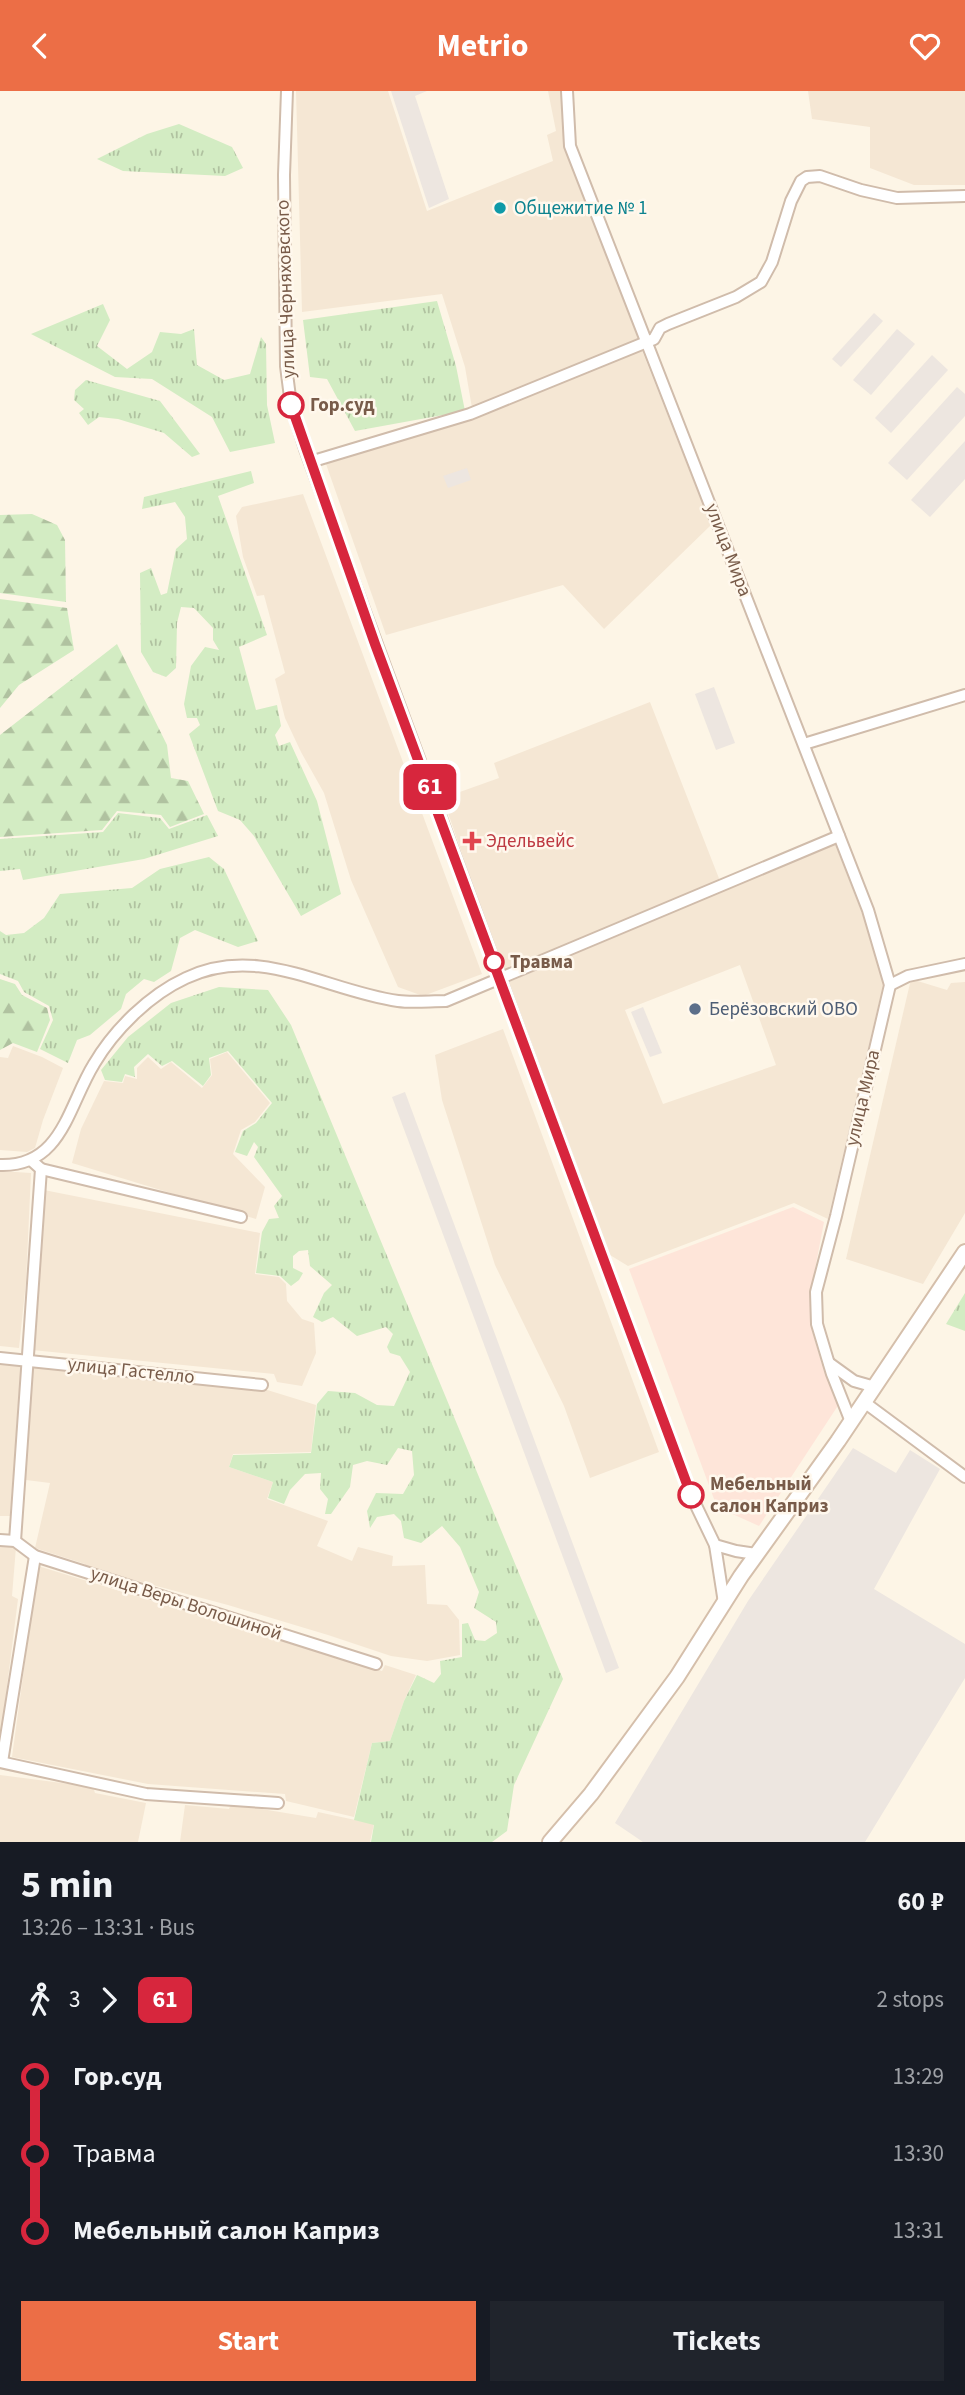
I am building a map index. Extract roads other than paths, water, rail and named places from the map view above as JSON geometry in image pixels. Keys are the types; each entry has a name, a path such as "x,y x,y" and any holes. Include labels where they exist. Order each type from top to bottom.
{"main road":[{"path":"550,1842 591,1794 677,1677 756,1554 851,1422 965,1252"}],"street":[{"name":"улица Черняховского","path":"287,91 284,175 286,366 291,405 690,1493 715,1545 724,1603"},
{"name":"улица Мира","path":"567,91 570,146 868,910 890,985 816,1292 817,1324 851,1422"},
{"path":"310,462 470,414 654,339 660,328 736,297 761,282 772,262 791,201 801,181 807,177 820,176 861,190 897,198 965,196"},
{"path":"804,744 965,695"},
{"path":"0,1540 15,1541 36,1165 58,1135 94,1063 124,1026 150,1000 186,978 224,965 258,965 398,1001 446,1001 839,836"},
{"path":"890,985 908,976 965,964"},
{"path":"0,1165 36,1165 241,1217"},
{"name":"улица Гастелло","path":"0,1358 262,1385"},
{"path":"829,1363 854,1381 875,1387"},
{"path":"864,1402 965,1477"},
{"name":"улица Веры Волошиной","path":"15,1541 35,1556 376,1664"},
{"path":"715,1545 756,1554"},
{"path":"35,1556 1,1762 146,1794 278,1803"}],"place":[{"name":"Общежитие № 1","path":"500,208"},
{"name":"Гор.суд","path":"291,405"},
{"name":"Эдельвейс","path":"472,841"},
{"name":"Травма","path":"494,962"},
{"name":"Берёзовский ОВО","path":"695,1009"},
{"name":"Мебельный салон Каприз","path":"691,1495"}]}
